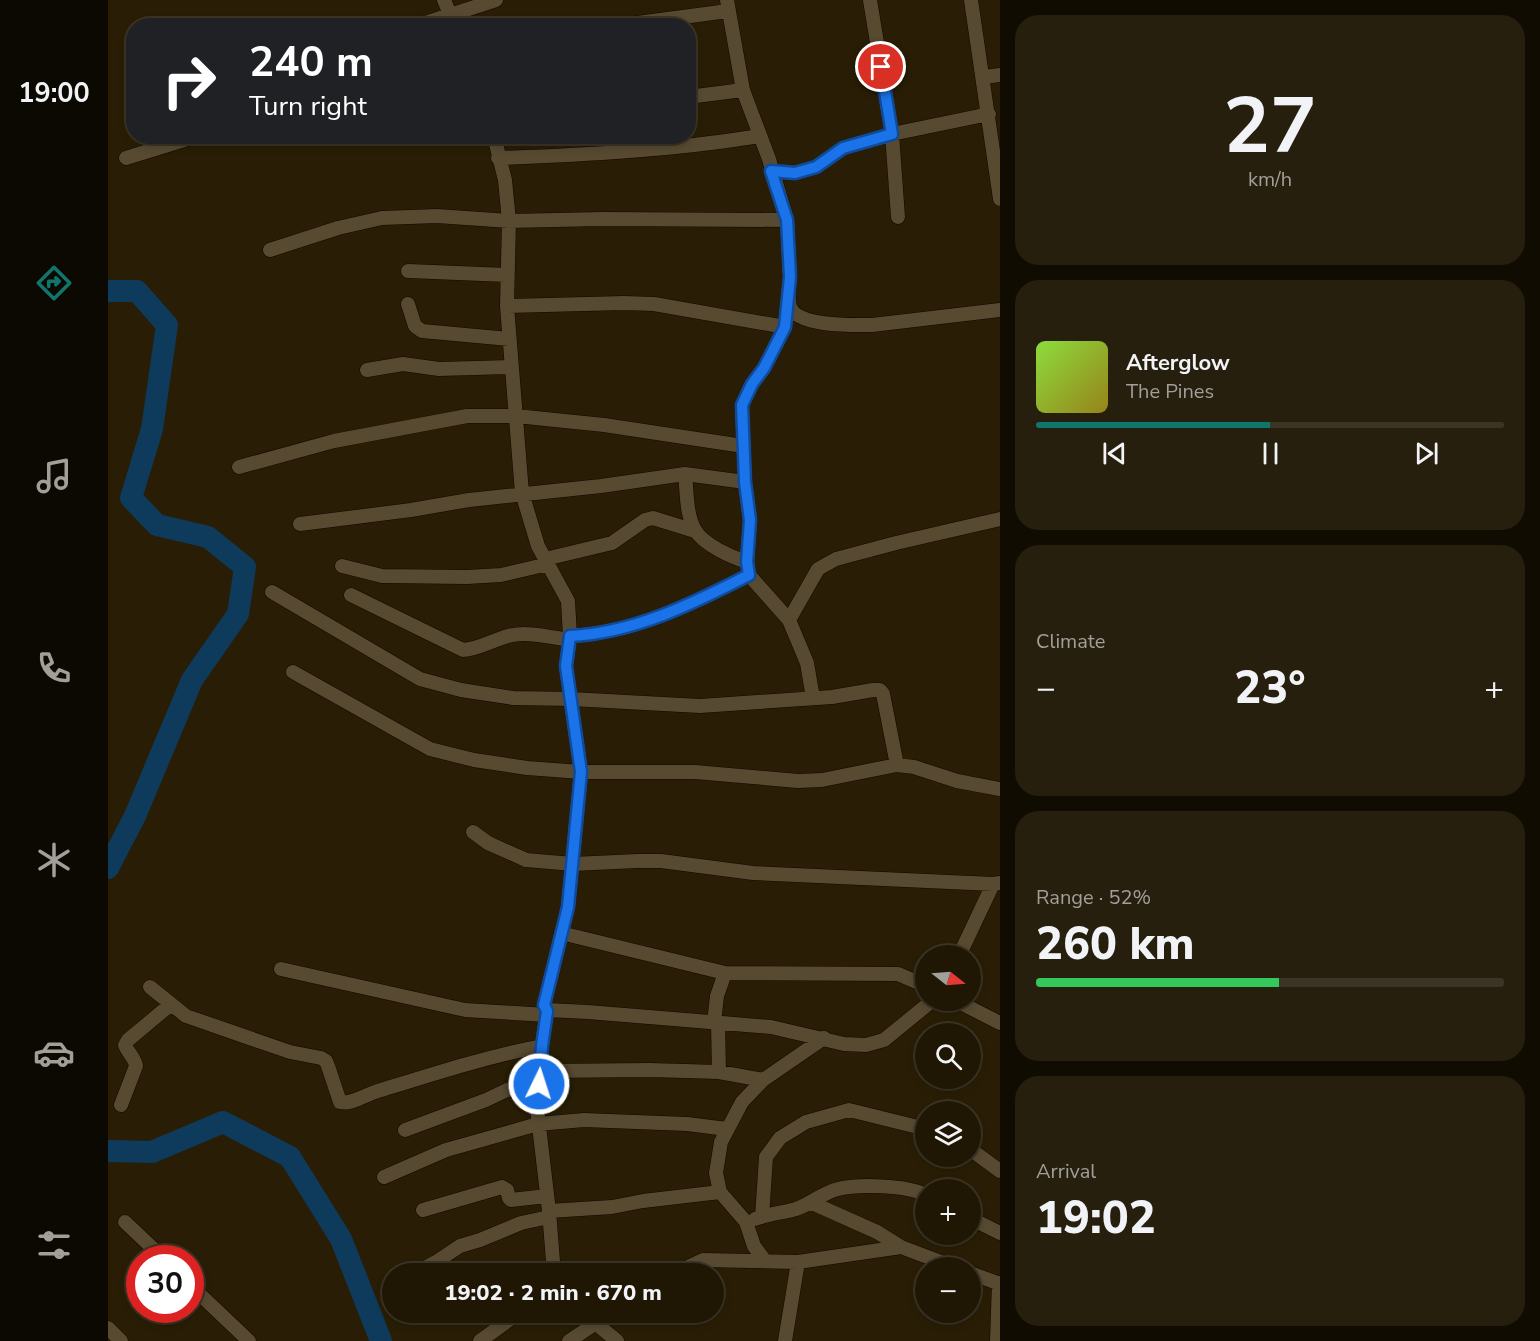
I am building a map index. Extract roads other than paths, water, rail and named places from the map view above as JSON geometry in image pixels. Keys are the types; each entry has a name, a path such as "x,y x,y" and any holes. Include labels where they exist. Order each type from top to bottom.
{"street":[{"path":"444,0 451,18"},
{"path":"456,18 496,0"},
{"path":"870,0 892,134 898,217"},
{"path":"971,0 998,173 1000,200"},
{"path":"658,18 727,5 743,90 787,220 790,277 785,327 742,405 745,482 750,520 748,569"},
{"path":"984,78 1000,75"},
{"path":"696,96 743,90"},
{"path":"771,171 795,173 816,167 843,148 892,134 989,114"},
{"path":"498,158 563,156 699,146 760,136"},
{"path":"126,158 171,144"},
{"path":"495,144 505,180 509,221 507,306 522,493 538,546 568,601 569,638 566,666 581,772 568,907 544,1005 547,1013 537,1109 553,1263"},
{"path":"270,250 338,228 382,218 437,216 509,221 787,220"},
{"path":"408,271 507,275"},
{"path":"788,292 790,308 798,316 808,321 872,325 1000,310"},
{"path":"408,304 418,330 509,339"},
{"path":"507,306 654,304 785,327"},
{"path":"367,370 403,364 439,369 512,368"},
{"path":"239,467 334,441 467,416 516,416 604,425 743,446"},
{"path":"300,524 522,493 601,486 685,474 745,482"},
{"path":"685,474 689,513 695,531"},
{"path":"342,566 382,576 501,575 612,543 645,520 653,518 695,531 748,569 789,620 807,663 813,698"},
{"path":"789,620 818,569 836,559 1000,519"},
{"path":"351,596 463,650 517,634 569,638 623,629 695,602 748,569"},
{"path":"272,592 420,679 461,690 513,698 700,706 813,698 880,690 883,694 897,765"},
{"path":"293,672 430,749 485,762 581,772 695,772 798,781 822,780 897,765 914,767 957,781 1000,789"},
{"path":"473,832 488,843 526,860 573,864 661,861 753,873 996,883 965,945"},
{"path":"561,933 725,973 898,974 915,982"},
{"path":"281,969 465,1010 588,1012 771,1027 844,1044 866,1045 884,1040 920,1011"},
{"path":"719,1072 717,996 725,973"},
{"path":"150,987 186,1016 290,1052 321,1058 326,1061 340,1102 346,1103 447,1069 500,1054 542,1046"},
{"path":"121,1105 136,1066 125,1045 170,1005"},
{"path":"977,1011 1000,1023"},
{"path":"765,1261 754,1246 746,1222 720,1192 716,1173 717,1157 727,1129 742,1102 763,1080 824,1038"},
{"path":"405,1130 540,1077 650,1070 719,1072 763,1080"},
{"path":"762,1217 766,1157 780,1138 807,1122 849,1110 915,1126"},
{"path":"384,1177 446,1150 538,1124 584,1120 687,1124 727,1129"},
{"path":"981,1157 1000,1171"},
{"path":"423,1210 501,1187 505,1187 509,1198 513,1200 547,1196"},
{"path":"746,1222 812,1203 823,1194 840,1188 896,1188 915,1191"},
{"path":"434,1263 460,1245 480,1240 549,1214 720,1192"},
{"path":"812,1203 877,1232 901,1247 928,1257"},
{"path":"125,1222 149,1245"},
{"path":"981,1224 1000,1233"},
{"path":"697,1263 703,1260 798,1262 901,1247"},
{"path":"785,1341 798,1262"},
{"path":"981,1277 1000,1283 997,1341"},
{"path":"204,1298 249,1341"},
{"path":"480,1341 505,1323"},
{"path":"569,1341 597,1323 617,1341"},
{"path":"108,1328 121,1341"}],"waterway":[{"path":"108,291 137,291 167,325 152,429 131,498 157,525 208,537 245,567 238,614 192,680 135,816 108,868"},
{"path":"108,1151 152,1152 223,1122 290,1157 341,1239 381,1341"}]}
